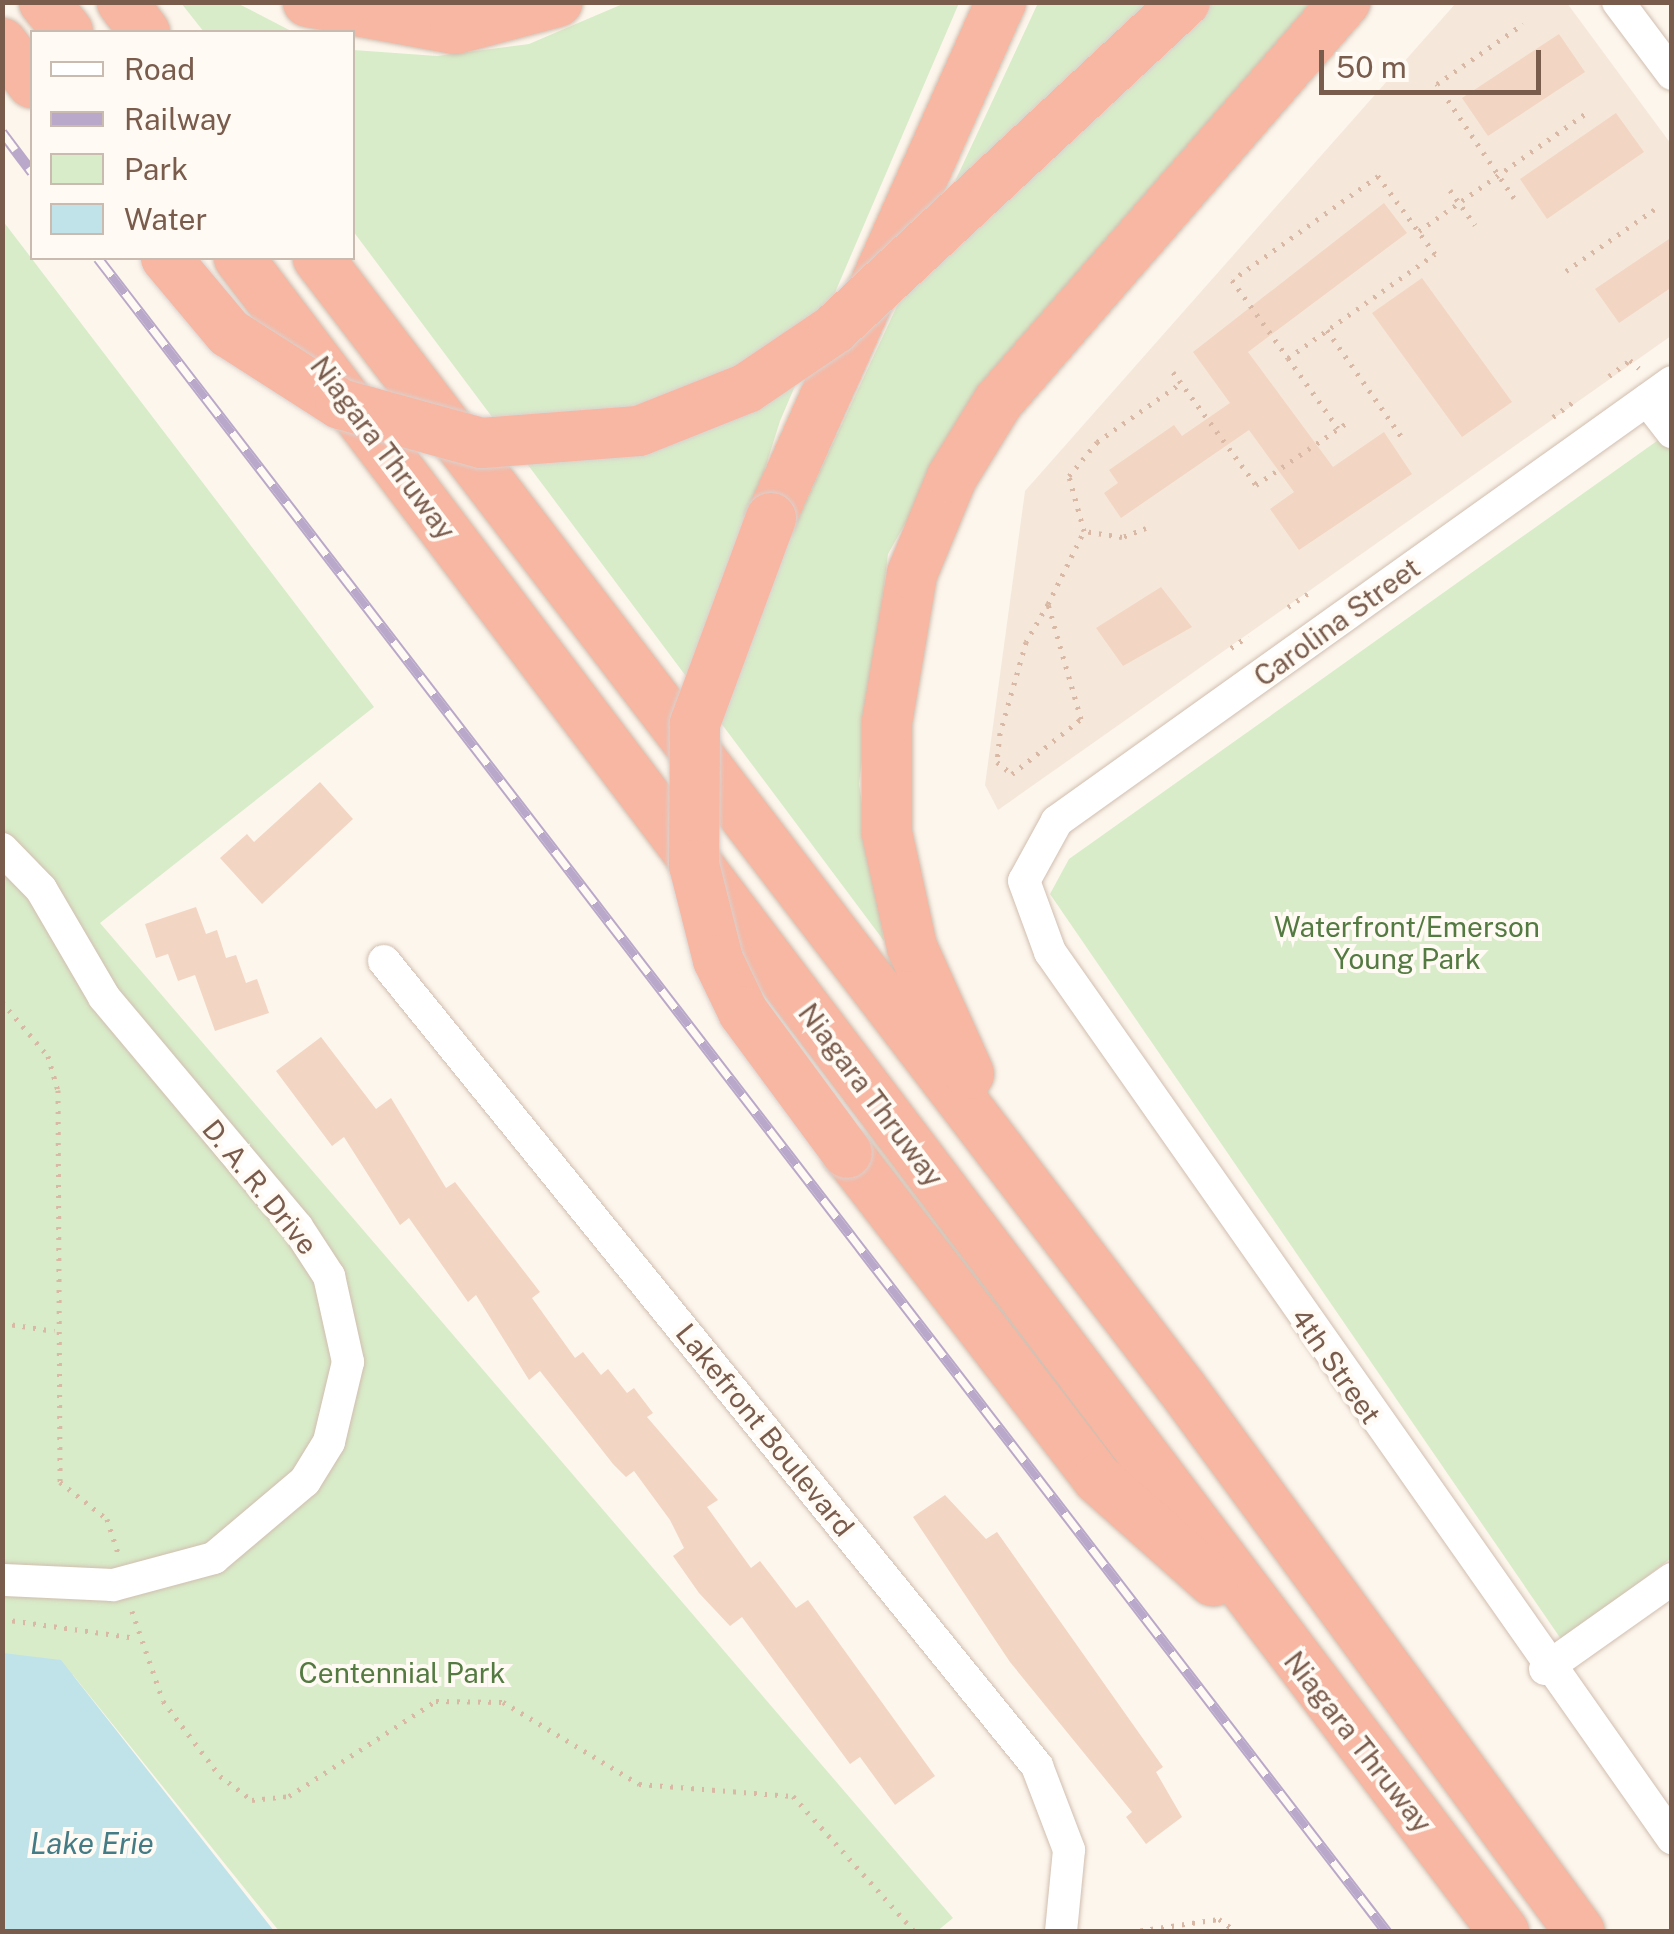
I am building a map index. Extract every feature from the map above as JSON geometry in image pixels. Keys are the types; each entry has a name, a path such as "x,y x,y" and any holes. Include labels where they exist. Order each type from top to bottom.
{"highway":[{"path":"44,2 66,30"},
{"path":"122,2 143,30"},
{"path":"308,2 455,29 557,2"},
{"path":"1000,2 771,518 695,724 694,865 718,960 743,1012 847,1153 1098,1479 1268,1625"},
{"path":"168,260 229,333 340,404 482,443 638,430 747,388 834,329 1185,2"},
{"path":"1035,1198 924,981 892,868 886,736 912,574 952,477 998,402 1345,2"},
{"path":"2,44 30,80"},
{"name":"Niagara Thruway","path":"241,260 1268,1625 1503,1930"},
{"path":"320,260 1035,1198 1580,1932"}],"street":[{"path":"1618,2 1672,74"},
{"path":"1652,383 1672,432"},
{"name":"Carolina Street","path":"1024,881 1057,821 1652,383"},
{"name":"D. A. R. Drive","path":"2,850 42,889 104,997 297,1227 329,1276 348,1362 329,1442 305,1481 214,1558 113,1585 2,1580"},
{"name":"4th Street","path":"1024,881 1050,952 1545,1669 1672,1838"},
{"name":"Lakefront Boulevard","path":"384,961 1037,1766 1069,1850 1061,1932"},
{"path":"1545,1669 1672,1579"}],"path":[{"path":"1514,198 1437,84 1522,24"},
{"path":"1419,231 1586,113"},
{"path":"1173,372 1256,485 1342,426 1288,358 1232,280 1378,176 1435,254 1288,358"},
{"path":"1450,190 1475,225"},
{"path":"1566,271 1656,209"},
{"path":"1327,330 1404,442"},
{"path":"1609,376 1630,360 1652,383"},
{"path":"1048,604 1080,720 1006,773 996,762 1026,642 1084,531 1070,499 1076,463 1181,384"},
{"path":"1553,417 1573,402"},
{"path":"1084,531 1122,538 1146,528"},
{"path":"1288,607 1309,593"},
{"path":"1231,648 1248,636"},
{"path":"2,1002 48,1056 58,1090 54,1331 60,1482 107,1519 124,1572"},
{"path":"2,1323 54,1331"},
{"path":"130,1598 137,1638 175,1719 220,1776 252,1800 289,1796 436,1701 503,1702 639,1784 793,1796 916,1932"},
{"path":"2,1619 137,1638"},
{"path":"1130,1932 1219,1919 1236,1932"}],"shaded area":[{"path":"1456,3 1567,3 1671,144 1671,336 998,810 985,785 1025,491"}],"green space":[{"path":"181,3 237,3 289,30 202,30"},
{"path":"625,3 959,3 780,421 750,516 789,538 1038,3 1318,3 960,426 888,554 859,784 884,941 355,234 355,50 437,56 529,44"},
{"name":"Centennial Park","path":"3,221 374,707 100,923 953,1918 936,1932 279,1931 73,1675 3,1664"},
{"name":"Waterfront/Emerson Young Park","path":"1671,431 1671,1558 1563,1642 1050,894 1069,859"}],"water":[{"name":"Lake Erie","path":"3,1653 61,1660 274,1931 3,1931"}],"building":[{"path":"1559,34 1585,72 1488,136 1462,98"},
{"path":"1616,113 1644,152 1547,219 1520,179"},
{"path":"1384,203 1407,233 1248,352 1333,467 1384,432 1412,474 1299,550 1270,509 1294,492 1249,430 1121,518 1104,493 1118,483 1109,470 1174,425 1182,436 1230,403 1193,352"},
{"path":"1672,237 1672,287 1619,323 1595,289"},
{"path":"1422,278 1512,402 1462,437 1372,313"},
{"path":"1161,587 1192,627 1123,666 1096,628"},
{"path":"320,782 353,819 262,904 220,858 247,834 254,842"},
{"path":"196,907 206,934 217,930 226,958 236,955 246,983 257,979 269,1013 215,1031 195,975 178,981 168,954 156,958 145,924"},
{"path":"321,1037 376,1109 391,1098 446,1188 455,1182 540,1292 532,1298 575,1358 583,1352 601,1375 608,1369 627,1393 634,1388 653,1413 647,1417 718,1500 707,1507 751,1568 760,1561 796,1608 808,1600 935,1776 895,1805 860,1757 850,1764 742,1617 730,1626 699,1593 673,1556 684,1548 670,1520 634,1471 626,1477 613,1464 540,1371 529,1380 476,1295 468,1302 409,1218 400,1225 344,1137 332,1146 276,1071"},
{"path":"945,1495 986,1539 997,1532 1163,1767 1156,1772 1182,1817 1146,1844 1126,1817 1132,1812 1010,1662 913,1517"}],"railway":[{"path":"2,132 30,169"},
{"path":"100,260 1387,1932"}]}
